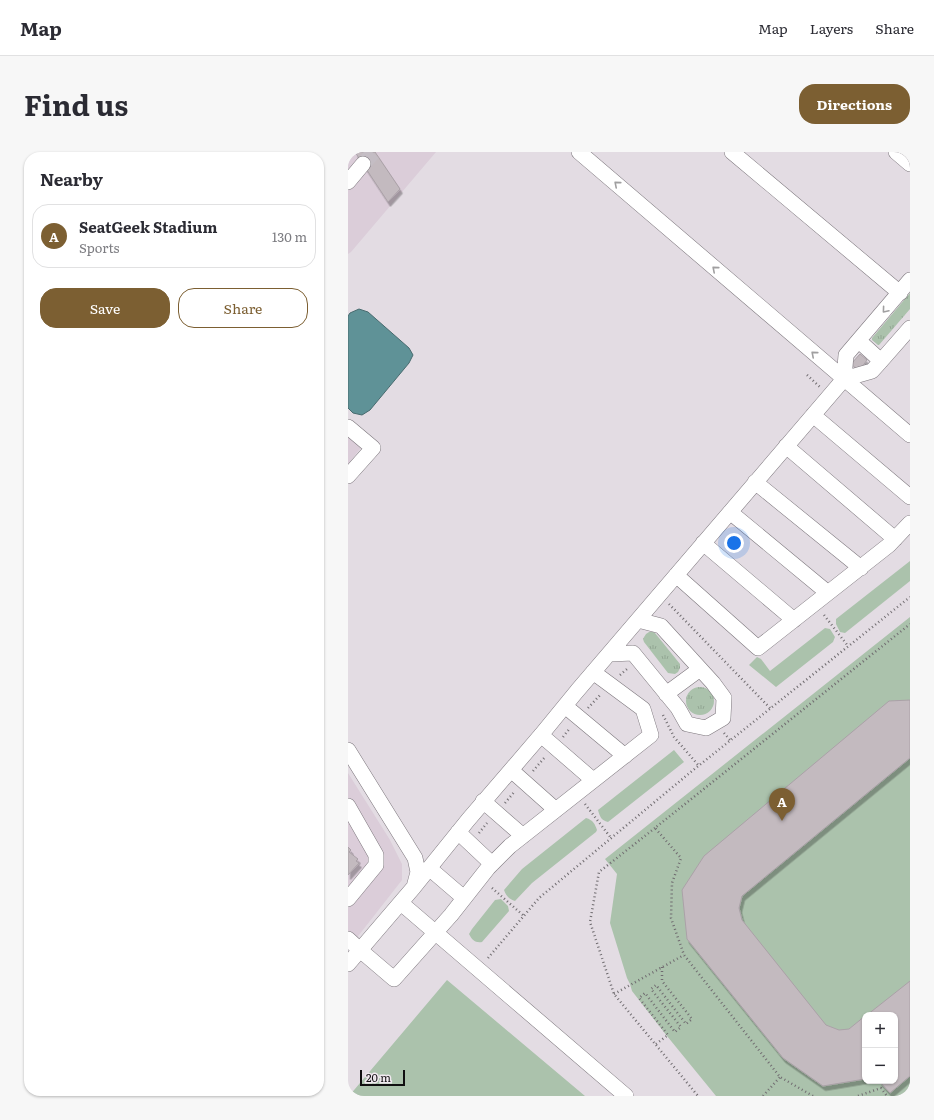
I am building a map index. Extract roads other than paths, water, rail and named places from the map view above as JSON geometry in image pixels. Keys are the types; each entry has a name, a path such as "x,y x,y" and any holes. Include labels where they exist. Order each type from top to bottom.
{"street":[{"path":"579,152 910,435"},
{"path":"732,152 900,293"},
{"path":"896,152 910,164"},
{"path":"348,182 363,164"},
{"path":"844,379 846,356 910,280"},
{"path":"348,964 414,887 483,801 541,736 593,672 610,654 844,379 872,371 910,328"},
{"path":"859,341 882,361"},
{"path":"813,415 910,497"},
{"path":"348,427 373,448 348,476"},
{"path":"786,446 895,539"},
{"path":"755,482 860,568"},
{"path":"730,512 828,593"},
{"path":"676,575 758,648 889,545 910,523"},
{"path":"703,543 794,620"},
{"path":"610,654 632,653 678,708 687,724 706,728 723,718 724,698 713,683 661,626 638,620"},
{"path":"666,694 700,669"},
{"path":"348,939 394,979 436,932 492,864 510,846 651,735 644,709 593,672"},
{"path":"565,706 625,756"},
{"path":"541,736 593,780"},
{"path":"348,750 415,858 418,872 414,887"},
{"path":"511,770 556,810"},
{"path":"483,801 523,836"},
{"path":"348,806 376,855 376,865 348,899"},
{"path":"458,832 492,864"},
{"path":"429,868 464,898"},
{"path":"401,902 626,1096"}],"water":[{"path":"359,309 368,312 409,348 413,355 409,363 370,410 362,415 353,413 348,408 348,316 350,313"}],"tunnel":[{"path":"363,164 374,152"}],"place":[{"name":"SeatGeek Stadium","path":"782,821"}]}
